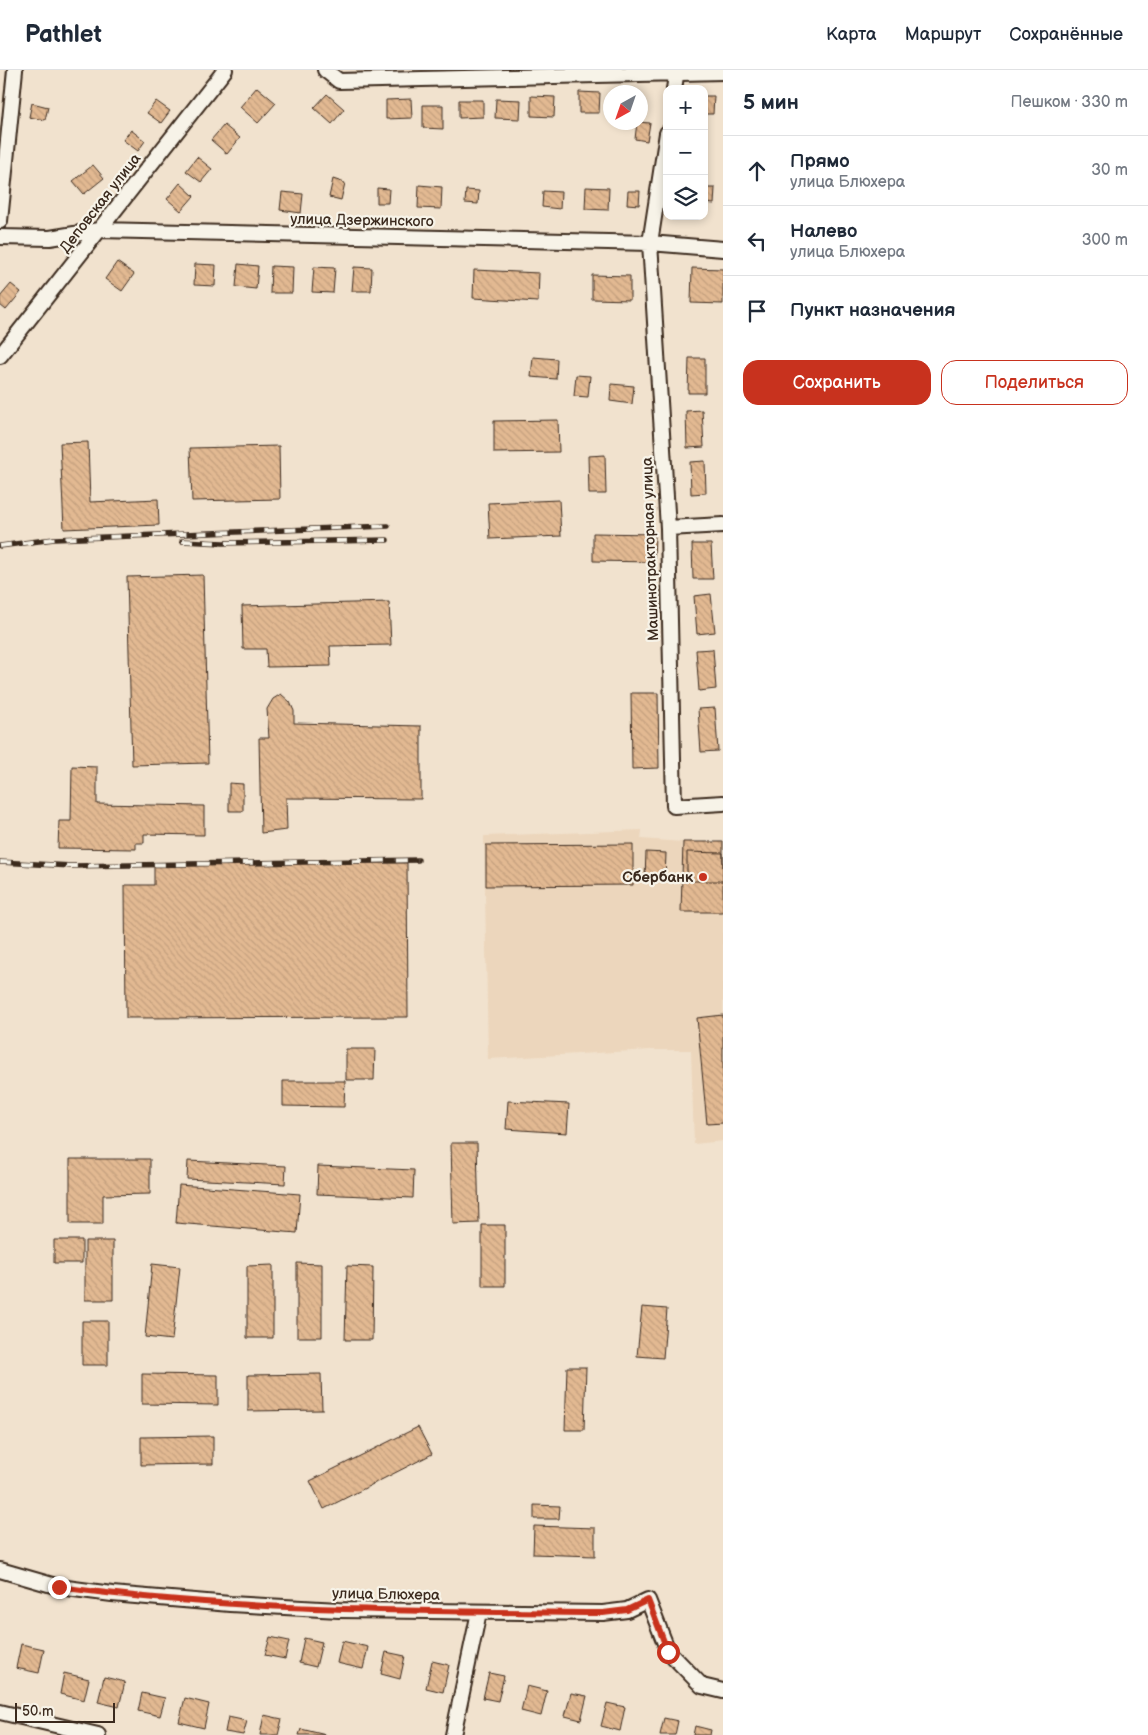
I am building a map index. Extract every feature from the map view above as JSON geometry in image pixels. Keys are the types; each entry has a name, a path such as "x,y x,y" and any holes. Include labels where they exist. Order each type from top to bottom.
{"street":[{"path":"0,221 15,70"},
{"name":"Деповская улица","path":"1,352 225,70"},
{"path":"325,70 339,81 723,72"},
{"path":"674,85 676,72"},
{"name":"Машинотракторная улица","path":"663,159 650,243 668,528 674,806 723,803"},
{"name":"улица Дзержинского","path":"0,237 50,238 99,230 650,243 723,250"},
{"path":"668,528 723,524"},
{"name":"улица Блюхера","path":"0,1570 59,1587 132,1596 339,1610 603,1613 627,1610 648,1600 668,1652 702,1686 723,1691"},
{"path":"453,1735 479,1612"},
{"path":"0,1712 98,1735"}],"shaded area":[{"path":"642,830 641,839 683,842 681,912 723,912 723,1141 694,1144 691,1050 651,1050 488,1059 484,836"}],"building":[{"path":"257,87 276,103 258,123 240,107"},
{"path":"579,92 600,93 599,113 579,113"},
{"path":"327,94 344,109 332,124 314,108"},
{"path":"531,96 555,97 554,117 531,116"},
{"path":"708,96 714,96 713,114 708,114"},
{"path":"411,99 412,118 386,119 386,100"},
{"path":"496,99 521,100 520,119 495,118"},
{"path":"459,100 483,100 483,117 459,118"},
{"path":"156,101 170,111 161,123 147,113"},
{"path":"32,103 48,107 45,120 29,117"},
{"path":"423,105 443,105 443,129 423,128"},
{"path":"648,123 650,123 647,141 635,139 636,130 648,130"},
{"path":"224,125 240,138 227,154 211,140"},
{"path":"131,130 145,141 138,151 123,140"},
{"path":"197,157 212,169 201,182 186,171"},
{"path":"93,165 104,178 84,194 73,181"},
{"path":"333,179 345,183 341,200 329,197"},
{"path":"180,183 194,196 181,211 167,199"},
{"path":"419,185 442,187 441,209 418,208"},
{"path":"586,187 609,188 608,210 585,209"},
{"path":"377,188 389,189 388,203 377,203"},
{"path":"708,188 715,188 714,204 708,203"},
{"path":"466,190 479,191 478,204 465,203"},
{"path":"543,191 561,192 560,209 542,207"},
{"path":"628,191 640,191 639,205 627,204"},
{"path":"282,192 303,194 301,213 280,210"},
{"path":"117,262 134,274 122,291 105,279"},
{"path":"195,264 216,265 215,286 194,285"},
{"path":"238,264 258,266 256,289 236,287"},
{"path":"271,266 293,267 292,293 270,293"},
{"path":"314,267 335,268 333,293 312,292"},
{"path":"354,267 372,268 371,291 352,291"},
{"path":"692,268 723,269 723,304 691,303"},
{"path":"474,270 539,273 538,302 473,298"},
{"path":"592,275 630,276 630,300 592,299"},
{"path":"11,284 21,292 6,310 0,305 0,297"},
{"path":"533,357 557,359 556,379 531,377"},
{"path":"689,358 705,358 705,393 688,393"},
{"path":"576,375 590,376 588,397 574,396"},
{"path":"611,384 634,386 632,404 610,401"},
{"path":"702,410 704,447 687,448 686,411"},
{"path":"558,420 559,452 494,453 494,421"},
{"path":"88,442 90,502 158,499 159,525 64,529 60,443"},
{"path":"279,446 280,499 192,501 190,448"},
{"path":"605,455 606,494 589,494 588,456"},
{"path":"705,461 706,493 691,494 690,462"},
{"path":"559,500 561,536 490,539 488,503"},
{"path":"593,533 655,534 654,562 593,561"},
{"path":"692,544 711,544 713,579 693,579"},
{"path":"203,575 208,763 132,765 127,577"},
{"path":"711,594 715,632 697,634 694,596"},
{"path":"389,602 391,645 330,646 331,666 267,667 266,649 243,649 242,606"},
{"path":"713,649 716,689 699,691 696,650"},
{"path":"631,693 658,693 659,768 632,769"},
{"path":"281,694 290,702 294,711 294,723 421,726 421,799 286,798 287,830 261,833 259,738 269,738 267,709 273,699"},
{"path":"715,708 718,751 701,752 698,709"},
{"path":"72,766 97,767 97,804 204,806 204,835 144,834 144,843 136,843 136,849 58,848 59,821 71,821"},
{"path":"229,783 243,784 243,811 229,811"},
{"name":"Сбербанк","path":"683,842 723,842 723,912 681,912"},
{"path":"633,844 633,885 486,886 486,845"},
{"path":"646,852 666,853 665,879 645,878"},
{"path":"687,852 723,853 723,881 687,881"},
{"path":"407,863 408,1017 126,1018 125,885 154,885 154,864"},
{"path":"723,1015 723,1123 707,1124 697,1018"},
{"path":"346,1049 375,1049 374,1080 346,1080"},
{"path":"283,1081 345,1081 344,1107 283,1106"},
{"path":"508,1101 569,1104 567,1133 506,1129"},
{"path":"451,1143 477,1143 479,1223 453,1224"},
{"path":"70,1159 150,1159 150,1194 103,1195 103,1224 70,1224"},
{"path":"188,1161 286,1166 285,1184 187,1179"},
{"path":"318,1166 414,1170 413,1198 317,1194"},
{"path":"179,1185 300,1194 297,1233 176,1223"},
{"path":"482,1225 505,1225 505,1286 482,1286"},
{"path":"54,1240 82,1240 82,1263 54,1263"},
{"path":"85,1241 113,1241 113,1300 85,1300"},
{"path":"297,1263 322,1264 322,1337 297,1337"},
{"path":"152,1264 180,1267 172,1340 145,1337"},
{"path":"273,1265 273,1338 247,1338 247,1266"},
{"path":"347,1266 373,1267 372,1340 345,1340"},
{"path":"642,1307 667,1309 663,1358 637,1356"},
{"path":"82,1321 108,1321 108,1365 82,1365"},
{"path":"567,1367 586,1367 584,1430 565,1430"},
{"path":"142,1374 218,1375 218,1405 142,1404"},
{"path":"321,1374 322,1410 248,1411 248,1375"},
{"path":"418,1427 432,1454 324,1509 310,1481"},
{"path":"213,1436 213,1464 141,1465 141,1437"},
{"path":"534,1505 560,1506 559,1519 534,1519"},
{"path":"534,1526 595,1528 595,1556 533,1554"},
{"path":"270,1637 289,1641 285,1659 265,1655"},
{"path":"304,1638 322,1642 316,1667 299,1663"},
{"path":"342,1641 368,1647 363,1669 337,1663"},
{"path":"21,1644 44,1649 39,1673 16,1668"},
{"path":"386,1652 405,1656 400,1679 381,1674"},
{"path":"432,1661 449,1665 443,1692 426,1688"},
{"path":"64,1673 89,1679 84,1700 60,1694"},
{"path":"489,1673 504,1676 498,1701 483,1698"},
{"path":"104,1677 125,1682 119,1707 98,1702"},
{"path":"527,1686 547,1691 541,1716 521,1711"},
{"path":"142,1693 165,1698 160,1716 138,1711"},
{"path":"571,1693 587,1696 581,1720 565,1716"},
{"path":"185,1698 209,1704 204,1728 179,1722"},
{"path":"607,1703 625,1707 620,1731 601,1726"},
{"path":"264,1715 282,1719 278,1735 260,1735"},
{"path":"228,1717 247,1721 243,1735 225,1732"},
{"path":"664,1718 678,1721 675,1735 660,1735"},
{"path":"695,1726 711,1730 710,1735 693,1735"},
{"path":"301,1729 326,1735 299,1735"}],"railway":[{"path":"0,546 54,539 388,526"},
{"path":"182,541 223,543 387,540"},
{"path":"0,862 72,866 418,860"}],"place":[{"name":"Сбербанк","path":"703,877"}],"route":[{"path":"59,1587 112,1594 230,1604 339,1610 603,1613 627,1610 648,1600 668,1652"}]}
